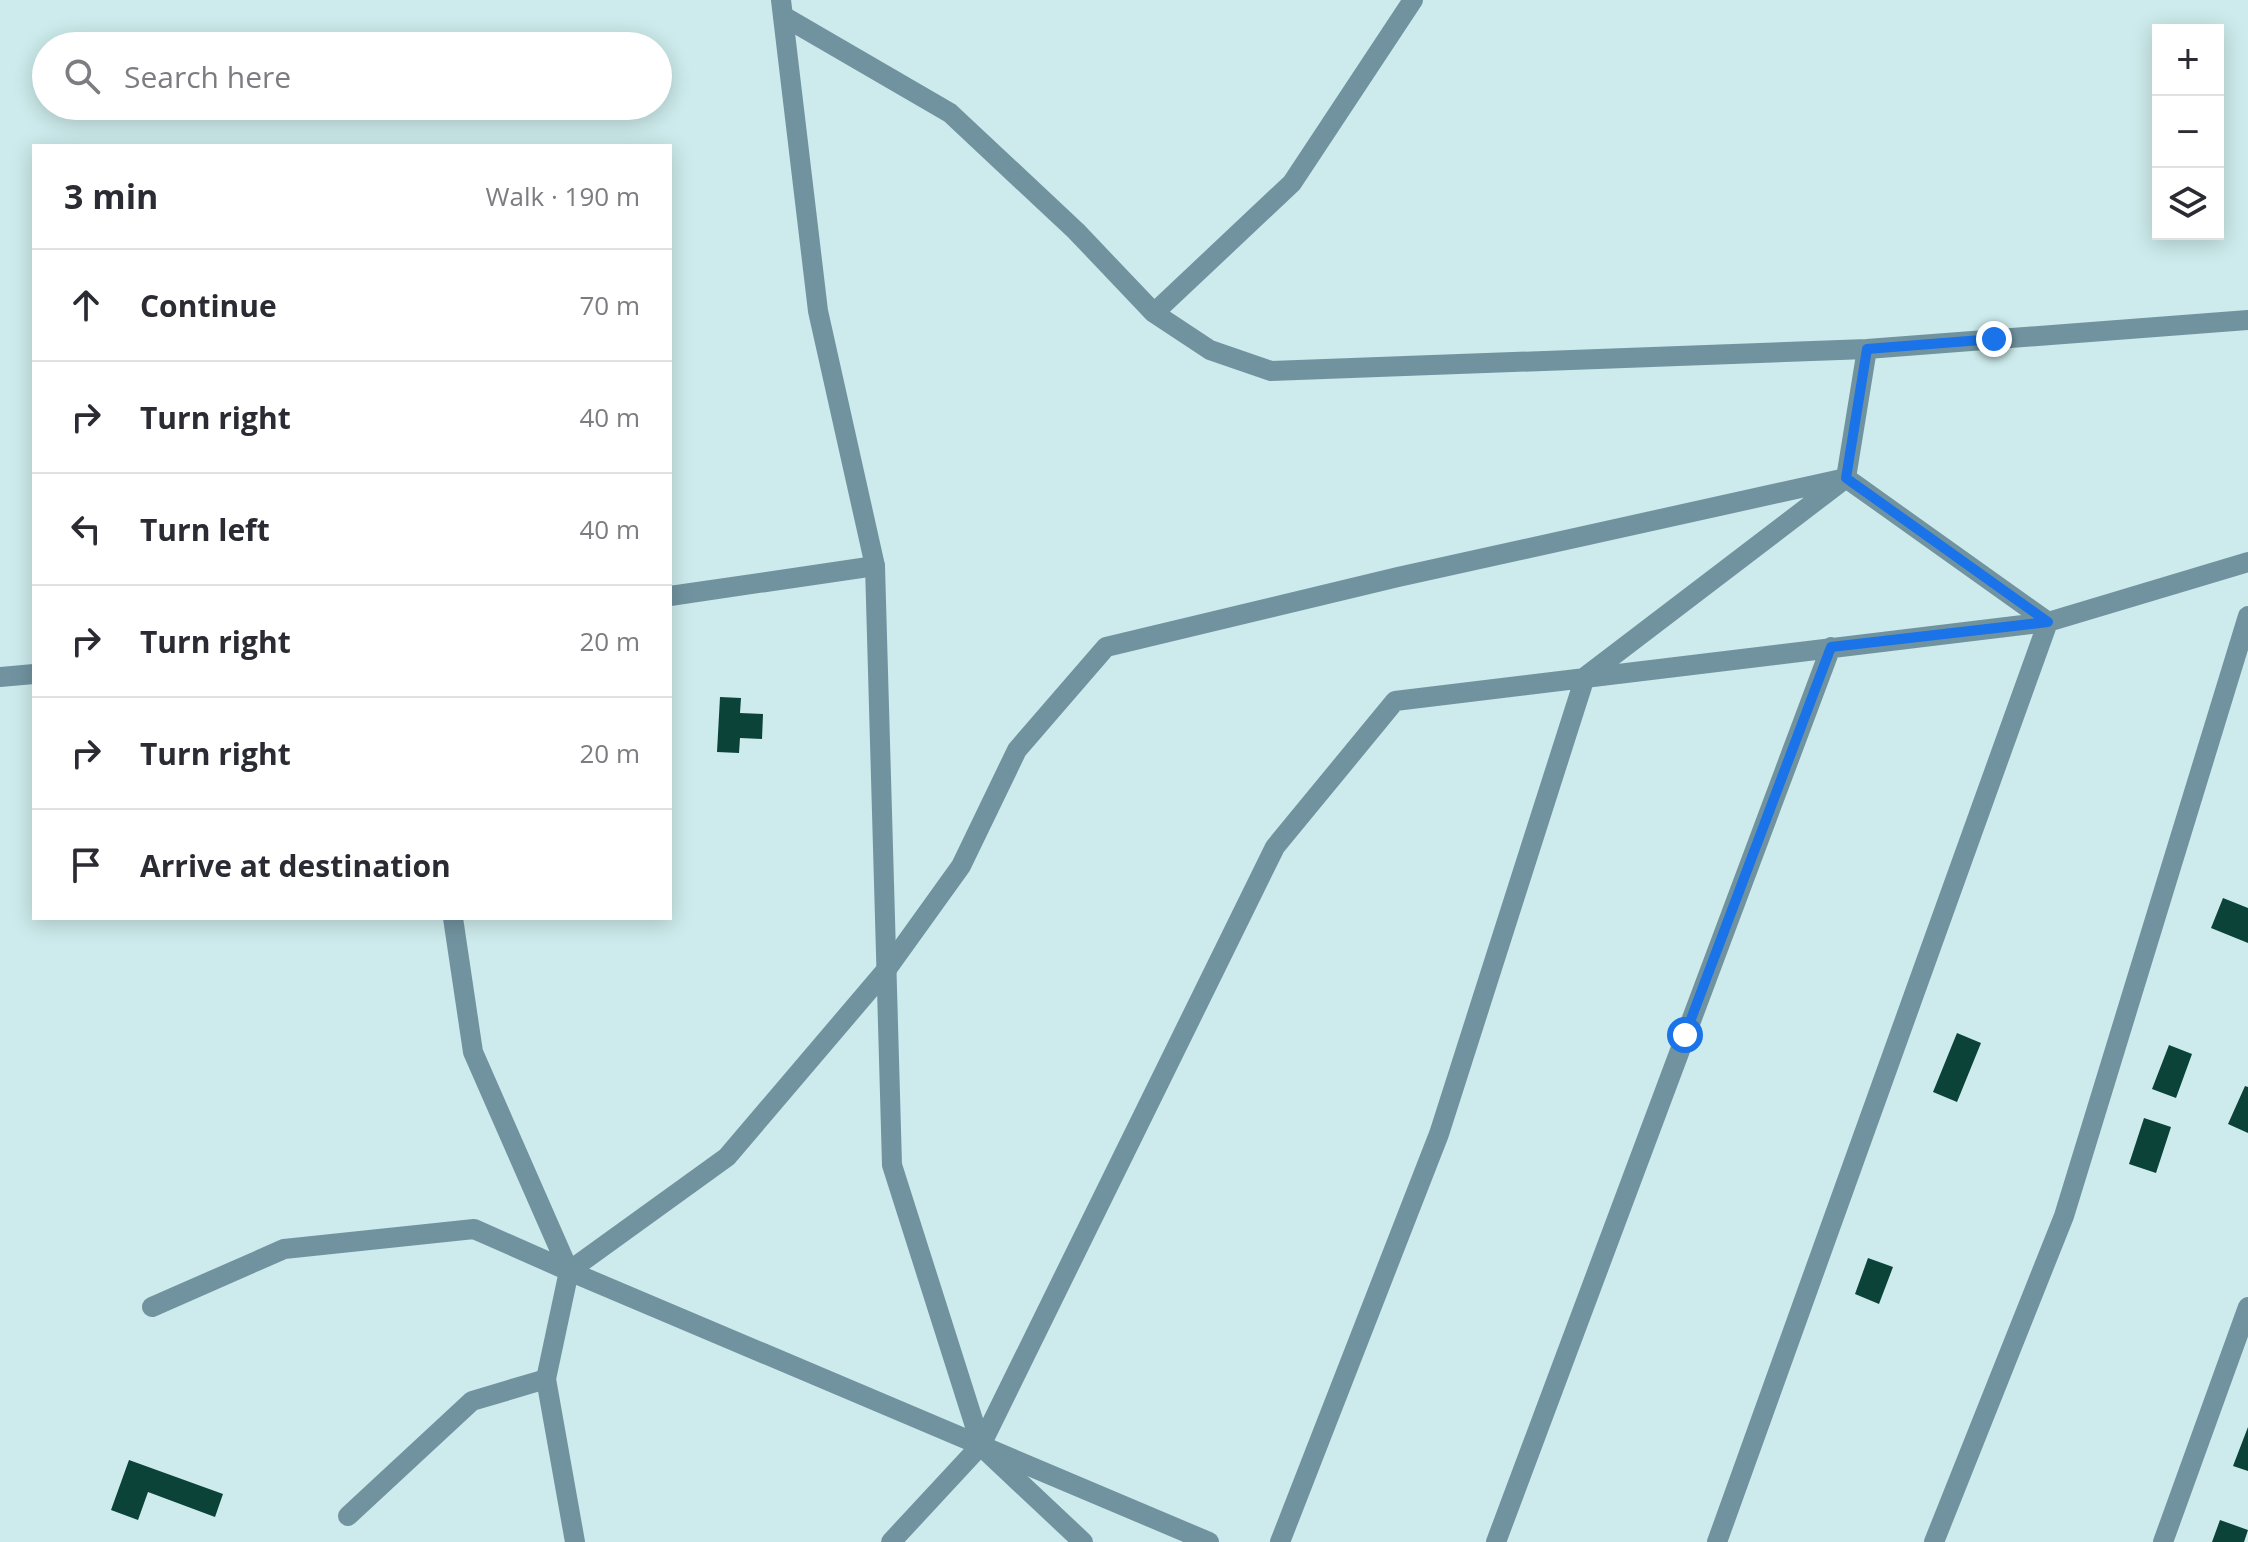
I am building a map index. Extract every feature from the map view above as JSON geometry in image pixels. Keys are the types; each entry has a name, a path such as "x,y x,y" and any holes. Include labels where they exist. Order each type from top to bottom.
{"street":[{"path":"1154,313 1292,183 1413,0"},
{"path":"782,8 950,113 1076,231 1154,313 1210,350 1271,371 1867,349 2248,320"},
{"path":"782,8 818,311 875,566 892,1165 981,1445 1083,1542"},
{"path":"1280,1542 1439,1134 1585,677 1846,478 1867,349"},
{"path":"569,1271 727,1157 887,969 961,866 1017,750 1106,647 1398,577 1846,478 2048,622"},
{"path":"891,1542 981,1445 1275,847 1395,701 2048,622 2248,562"},
{"path":"672,596 875,566"},
{"path":"1934,1542 2064,1216 2248,616"},
{"path":"1717,1542 2048,622"},
{"path":"1496,1542 1831,647"},
{"path":"0,677 32,674"},
{"path":"453,920 473,1052 569,1271 546,1379 575,1542"},
{"path":"152,1307 284,1249 474,1229 1209,1542"},
{"path":"2163,1542 2248,1307"},
{"path":"348,1516 472,1401 546,1379"}],"building":[{"path":"720,697 741,698 740,713 763,714 762,739 740,738 739,753 717,752"},
{"path":"2223,898 2248,908 2248,943 2211,928"},
{"path":"1957,1033 1981,1043 1957,1102 1933,1092"},
{"path":"2169,1045 2192,1054 2176,1098 2152,1089"},
{"path":"2245,1086 2248,1087 2248,1133 2228,1124"},
{"path":"2144,1118 2171,1127 2156,1173 2129,1164"},
{"path":"1868,1258 1893,1267 1879,1304 1855,1294"},
{"path":"2248,1427 2248,1471 2233,1466"},
{"path":"129,1460 223,1494 215,1517 148,1492 138,1520 111,1510"},
{"path":"2220,1520 2248,1530 2244,1542 2212,1542"}],"route":[{"path":"1685,1035 1831,647 2048,622 1846,478 1867,349 1994,339"}]}
